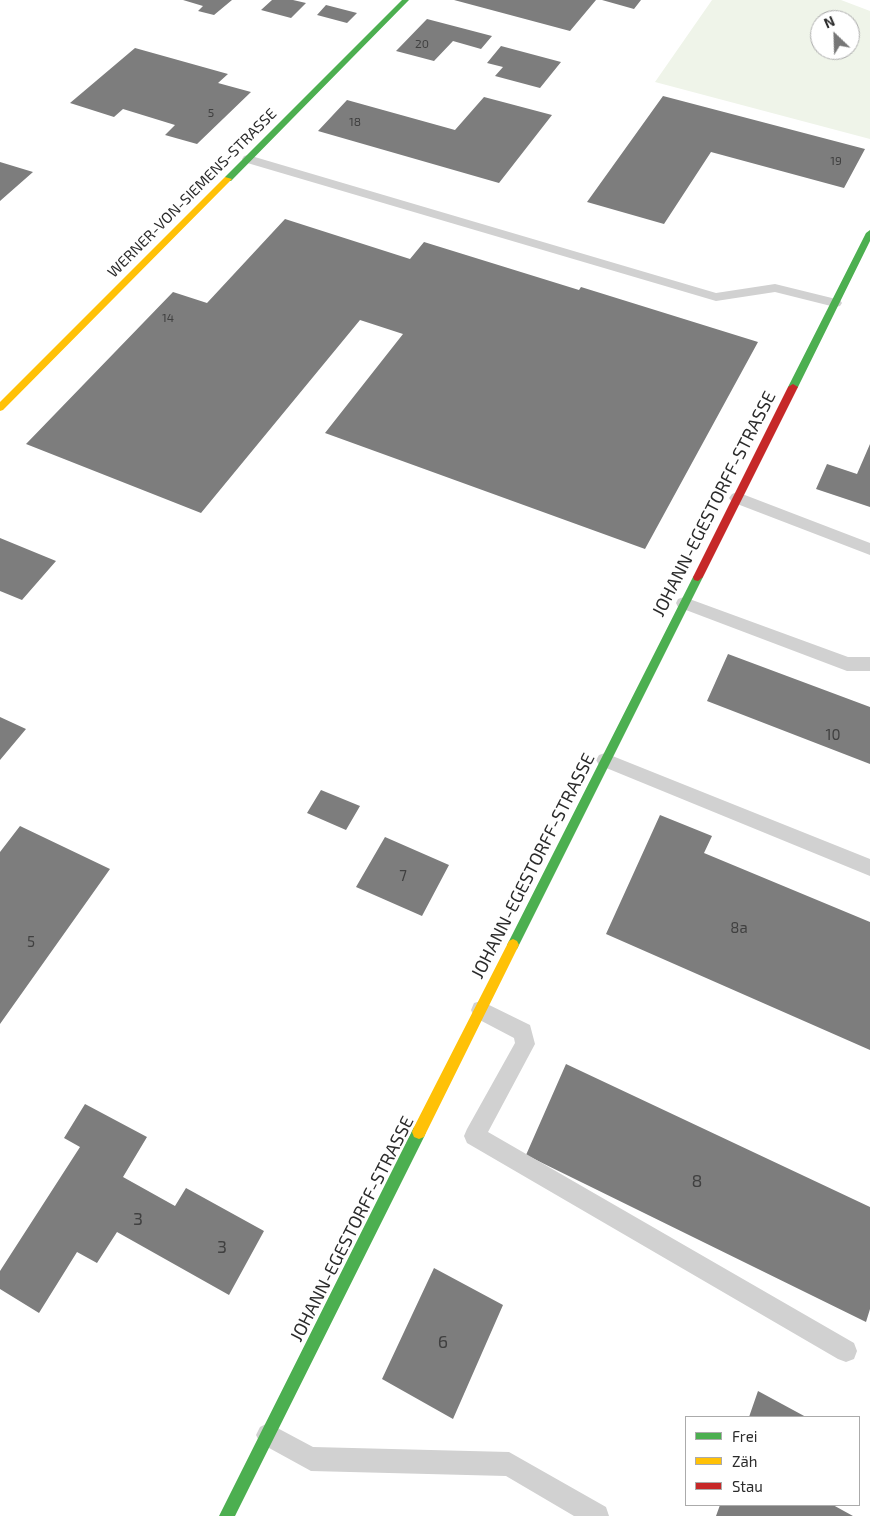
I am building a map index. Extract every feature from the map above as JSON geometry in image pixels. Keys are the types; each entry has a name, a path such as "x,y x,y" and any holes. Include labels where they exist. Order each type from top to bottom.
{"street":[{"name":"WERNER-VON-SIEMENS-STRASSE","path":"0,408 406,0"},
{"name":"JOHANN-EGESTORFF-STRASSE","path":"227,1516 870,233"}],"lane":[{"path":"248,159 716,297 775,288 835,303"},
{"path":"737,498 870,549"},
{"path":"684,603 847,664 870,664"},
{"path":"605,760 870,868"},
{"path":"481,1010 523,1032 525,1044 474,1136 846,1351"},
{"path":"268,1435 312,1459 509,1464 597,1516"}],"shaded area":[{"path":"712,0 841,0 870,11 870,139 655,82"}],"building":[{"path":"183,0 232,0 214,15 198,11 203,6"},
{"path":"272,0 293,0 306,3 291,18 261,10"},
{"path":"454,0 596,0 570,31"},
{"path":"602,0 641,0 634,9"},
{"path":"326,5 357,13 347,23 317,15"},
{"path":"427,19 492,36 481,49 453,41 434,61 396,51"},
{"path":"501,46 561,62 540,88 495,76 503,67 487,63"},
{"path":"135,48 228,74 218,83 251,92 197,144 165,135 175,125 123,109 114,117 70,103"},
{"path":"663,96 865,149 844,188 711,152 664,224 587,202"},
{"path":"484,97 552,115 499,183 318,131 347,100 455,130"},
{"path":"0,162 33,172 0,201"},
{"path":"285,219 410,259 424,242 579,290 581,287 758,342 645,549 325,433 403,334 360,320 201,513 26,444 173,292 207,303"},
{"path":"870,444 870,507 816,489 827,464 857,474"},
{"path":"0,538 56,561 22,600 0,591"},
{"path":"728,654 870,707 870,764 707,701"},
{"path":"0,717 26,729 0,760"},
{"path":"321,790 360,806 346,830 307,813"},
{"path":"660,815 712,836 704,853 870,922 870,1050 606,934"},
{"path":"20,826 110,869 0,1024 0,852"},
{"path":"385,837 449,865 422,916 356,887"},
{"path":"566,1064 870,1207 870,1309 866,1322 526,1155"},
{"path":"85,1104 147,1137 123,1177 175,1206 186,1188 264,1231 229,1295 117,1232 97,1263 77,1252 39,1313 0,1289 0,1271 80,1147 64,1138"},
{"path":"434,1268 503,1305 453,1419 382,1379"},
{"path":"758,1391 804,1416 749,1416"},
{"path":"720,1506 835,1506 853,1516 716,1516"}],"traffic: fast":[{"path":"228,179 406,0"},
{"path":"793,387 870,233"},
{"path":"513,945 698,577"},
{"path":"227,1516 419,1132"}],"traffic: slow":[{"path":"0,408 228,179"},
{"path":"419,1132 513,945"}],"traffic: jam":[{"path":"698,577 793,387"}]}
